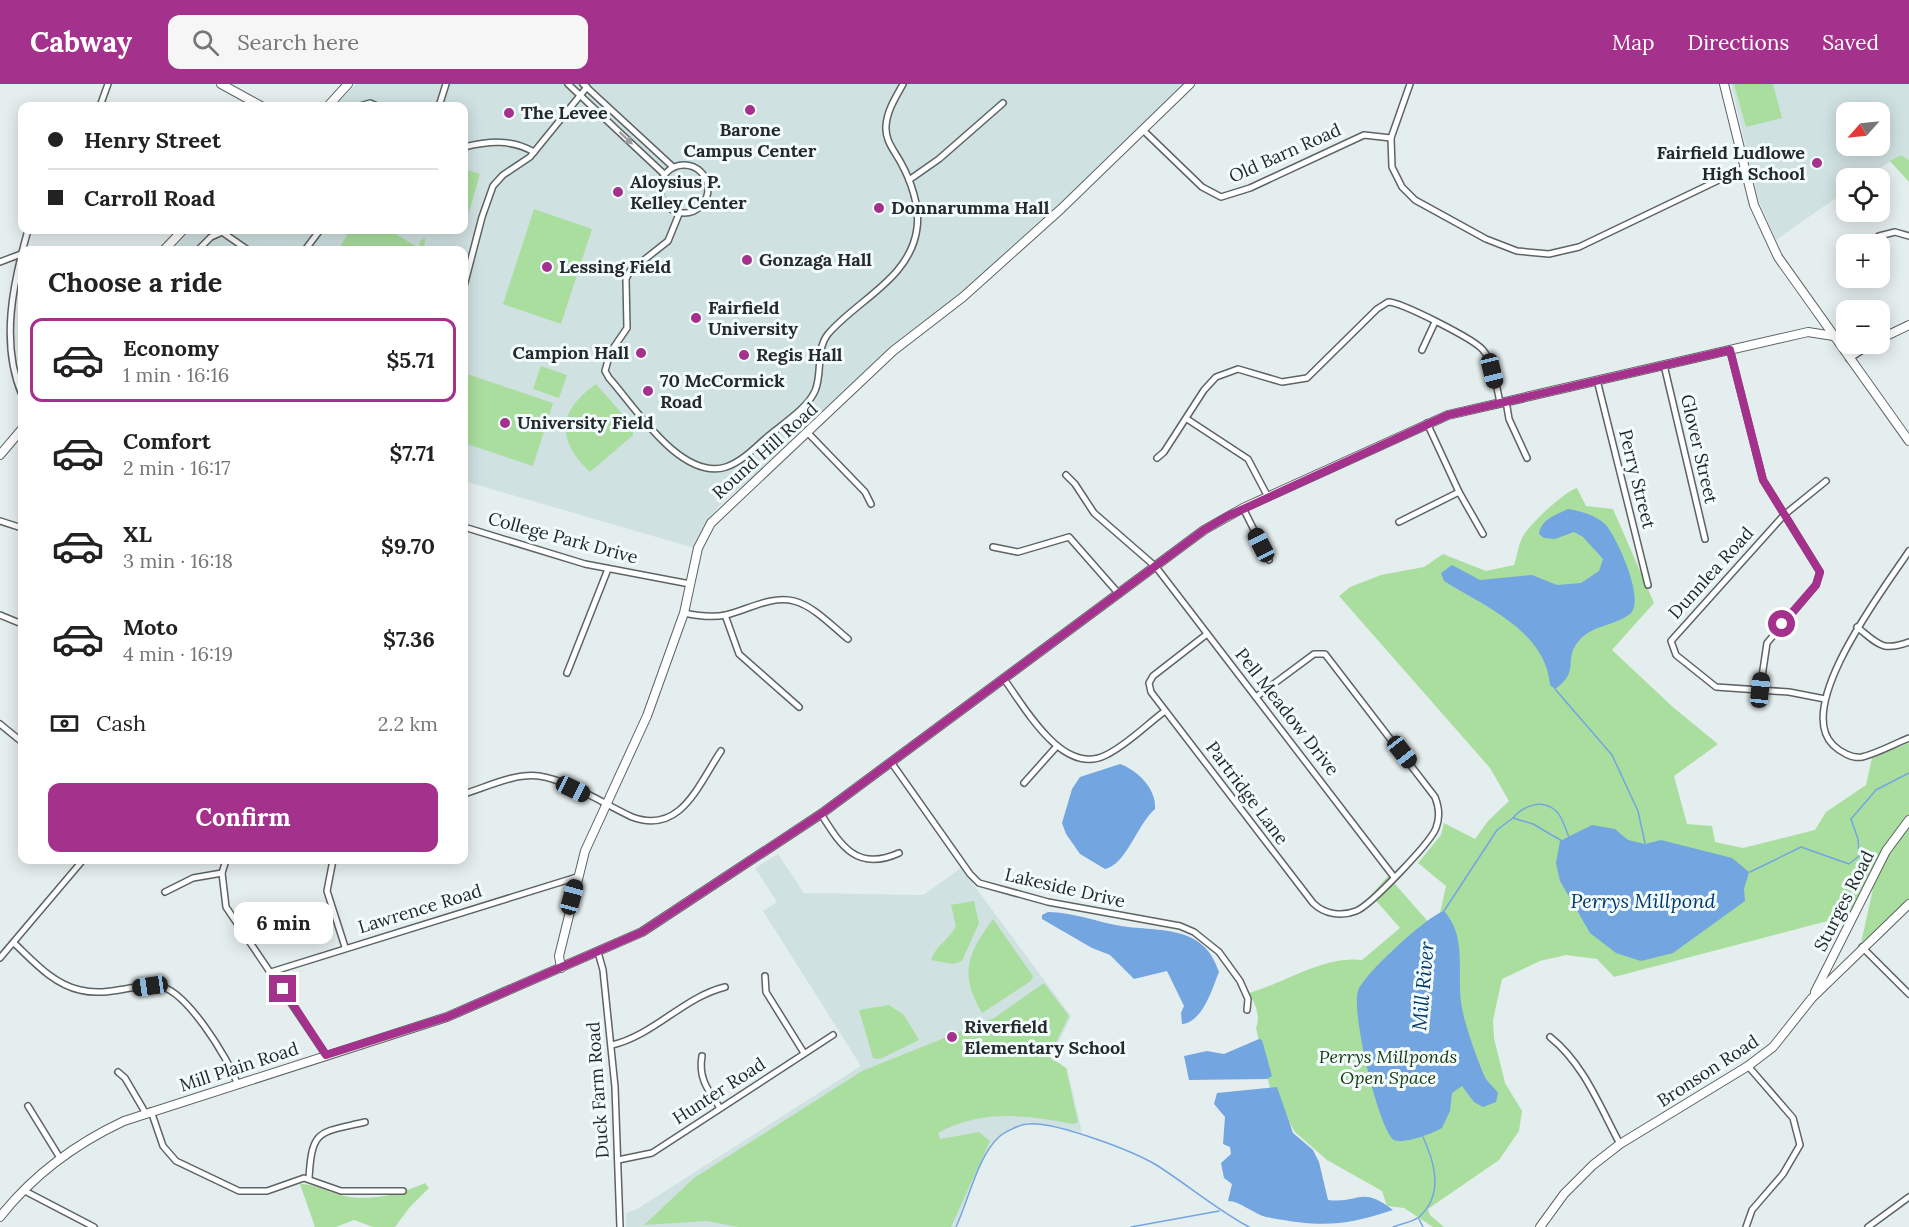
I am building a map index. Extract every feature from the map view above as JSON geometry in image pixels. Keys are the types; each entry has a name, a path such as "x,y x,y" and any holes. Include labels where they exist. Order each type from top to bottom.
{"main road":[{"path":"221,84 254,102"},
{"path":"332,102 348,84"},
{"name":"Round Hill Road","path":"561,968 559,956 585,851 647,717 684,613 698,548 711,523 893,351 981,282 1144,131 1190,84"},
{"path":"1724,84 1744,168 1759,218 1779,257 1831,334 1909,441"},
{"path":"168,246 179,234"},
{"path":"1890,334 1909,325"},
{"name":"Mill Plain Road","path":"0,1217 23,1190 60,1158 109,1128 148,1111 447,1017 598,952 657,923 821,814 1214,524 1243,508 1426,423 1503,401 1808,332 1836,335"},
{"path":"0,455 18,434"},
{"name":"Sturges Road","path":"1812,998 1886,851 1909,820"},
{"name":"Bronson Road","path":"1540,1227 1577,1180 1620,1144 1748,1066 1773,1047 1812,998 1862,947 1909,904"}],"street":[{"path":"101,102 108,84"},
{"path":"440,102 446,84"},
{"path":"568,84 664,174"},
{"path":"679,214 668,241 630,271 626,279 627,328 610,353 605,370 609,378 681,458 703,468 723,468 733,464 806,402 815,391 821,345 842,320 900,267 913,243 916,219 909,180 889,143 886,127 889,110 903,84"},
{"path":"1410,84 1391,138 1392,167 1402,187 1415,200 1486,239 1517,251 1532,254 1565,252 1579,247 1744,168"},
{"path":"468,270 493,186 534,152 580,96 585,86 673,167"},
{"path":"909,180 939,159 1003,103"},
{"name":"Old Barn Road","path":"1144,131 1202,187 1221,197 1250,188 1364,135 1391,138"},
{"path":"468,146 483,142 506,142 521,144 534,152"},
{"path":"690,165 704,175 708,182 707,199 696,211 679,214 666,206 661,199 660,183 664,174 673,167 690,165"},
{"path":"1886,234 1895,232 1909,236"},
{"path":"202,246 216,234"},
{"path":"226,234 243,246"},
{"path":"0,262 18,255"},
{"path":"18,266 8,306 6,332 12,369 18,385"},
{"path":"1156,458 1164,452 1208,384 1230,371 1244,369 1274,381 1289,382 1307,378 1386,303 1398,303 1481,348 1488,358 1509,419 1527,458"},
{"path":"1422,350 1435,322"},
{"path":"1730,350 1761,476 1784,515 1814,558 1820,574 1816,585 1767,643 1760,690"},
{"path":"1849,359 1857,354"},
{"name":"Glover Street","path":"1664,365 1705,539"},
{"name":"Perry Street","path":"1597,380 1648,585"},
{"path":"1187,418 1248,459 1268,497"},
{"path":"1426,423 1459,492 1483,534"},
{"path":"808,433 866,492 871,504"},
{"name":"Pell Meadow Drive","path":"1066,475 1075,483 1094,513 1156,567 1394,877"},
{"name":"Dunnlea Road","path":"1825,699 1789,692 1712,686 1676,655 1671,641 1784,515 1827,481"},
{"path":"1398,522 1459,492"},
{"path":"1243,508 1269,560"},
{"path":"0,521 18,527"},
{"name":"College Park Drive","path":"468,527 608,569 690,584"},
{"path":"993,547 1018,552 1069,537 1119,594"},
{"path":"1909,551 1857,627 1841,656 1825,699 1827,736 1834,746 1845,753 1862,757 1909,738"},
{"path":"567,673 608,569"},
{"path":"684,613 703,617 725,615 772,601 791,600 806,606 848,639"},
{"path":"0,615 18,622"},
{"path":"725,615 738,654 799,707"},
{"path":"1857,627 1883,647 1894,647 1909,642"},
{"name":"Partridge Lane","path":"1207,634 1149,681 1151,692 1319,909 1339,914 1356,911 1370,901 1429,840 1436,828 1438,806 1431,789 1325,654 1314,654 1256,697"},
{"path":"1004,679 1056,746 1074,757 1100,758 1110,753 1165,711"},
{"path":"0,724 18,739"},
{"path":"1024,783 1056,746"},
{"path":"468,793 517,778 540,776 556,780 607,805 653,823 670,819 681,809 721,751"},
{"name":"Lakeside Drive","path":"891,762 970,874 979,883 1048,902 1180,926 1205,939 1219,952 1240,981 1248,999 1247,1010"},
{"path":"821,814 844,847 855,855 880,860 899,853"},
{"path":"0,958 80,864"},
{"path":"225,864 222,873 226,907 326,1055"},
{"path":"332,864 327,891 345,947"},
{"path":"165,892 194,878 222,873"},
{"name":"Lawrence Road","path":"271,972 345,947 577,877"},
{"path":"14,942 49,974 78,990 108,994 159,986 174,992 222,1052 237,1083"},
{"path":"1862,947 1909,994"},
{"name":"Duck Farm Road","path":"598,952 603,970 612,1045 620,1227"},
{"path":"765,976 766,992 804,1053"},
{"path":"612,1045 639,1034 711,990 725,987"},
{"name":"Hunter Road","path":"618,1161 652,1153 833,1035"},
{"path":"1550,1036 1568,1051 1577,1064 1620,1144"},
{"path":"702,1056 700,1068 702,1081 720,1108"},
{"path":"1746,1227 1752,1210 1783,1174 1800,1145 1793,1118 1748,1066"},
{"path":"118,1072 125,1078 148,1111 161,1142 170,1156 183,1166 231,1189 250,1192 267,1191 299,1179 309,1178 341,1191 403,1191"},
{"path":"28,1106 60,1158"},
{"path":"309,1178 311,1152 318,1137 327,1131 365,1122"},
{"path":"23,1190 94,1227"},
{"path":"1868,1227 1909,1197"}],"shaded area":[{"name":"Fairfield University","path":"356,84 1184,84 1095,174 955,298 901,338 804,433 722,503 707,520 694,548 468,482 468,246 176,246 187,234 468,234 468,102 338,102"},
{"name":"Fairfield Ludlowe High School","path":"1731,84 1909,84 1909,160 1901,155 1880,168 1836,168 1836,198 1776,240 1758,199"},
{"name":"Riverfield Elementary School","path":"778,854 804,893 923,895 961,868 1071,1016 1051,1058 1067,1068 1082,1132 1028,1122 999,1136 981,1163 955,1227 626,1227 626,1213 637,1209 861,1066 763,911 777,902 755,868"}],"green space":[{"path":"1734,84 1773,84 1782,118 1746,127"},
{"path":"1901,155 1909,160 1909,182 1890,161"},
{"path":"468,170 480,174 468,215"},
{"name":"Lessing Field","path":"534,209 592,229 561,324 503,304"},
{"path":"348,234 396,234 416,246 340,246"},
{"path":"425,238 424,246 419,246 420,241"},
{"path":"541,366 567,375 559,398 533,389"},
{"name":"University Field","path":"468,374 553,403 533,466 468,444"},
{"path":"596,384 633,426 633,435 590,472 571,449 566,426 568,415 574,405"},
{"name":"Perrys Millponds Open Space","path":"1577,488 1586,506 1613,509 1654,603 1612,650 1674,708 1718,744 1674,776 1687,824 1712,826 1715,842 1743,848 1815,830 1826,812 1866,785 1872,758 1909,743 1909,905 1861,943 1873,889 1858,913 1614,977 1597,959 1566,955 1540,961 1502,979 1493,1020 1494,1038 1505,1083 1522,1111 1519,1131 1499,1160 1428,1209 1430,1215 1444,1227 1433,1227 1404,1208 1387,1206 1382,1191 1327,1160 1295,1132 1271,1092 1256,1028 1257,1010 1249,993 1319,966 1333,962 1362,960 1400,928 1371,895 1388,876 1431,925 1438,922 1446,886 1418,863 1441,835 1444,823 1475,839 1488,821 1509,801 1490,768 1339,596 1350,587 1381,575 1424,567 1443,554 1486,571 1514,565 1526,532 1555,502"},
{"path":"974,901 979,923 962,961 953,964 931,960 936,950 956,926 951,905"},
{"path":"993,919 1033,976 1031,981 982,1013 970,987 969,965 977,943"},
{"path":"1044,983 1069,1016 1049,1057 1066,1068 1078,1122 1073,1124 1038,1118 988,1117 955,1125 938,1133 940,1139 979,1132 990,1141 951,1227 738,1227 707,1221 644,1225 694,1178 862,1071 994,1018"},
{"path":"889,1005 904,1015 919,1040 880,1059 873,1058 859,1010"},
{"path":"425,1183 429,1188 409,1208 395,1227 373,1227 354,1220 336,1227 315,1227 300,1184 348,1197 370,1198 404,1191"}],"water":[{"path":"1568,509 1583,512 1606,525 1623,555 1635,596 1634,607 1630,614 1583,636 1574,648 1567,677 1555,689 1550,685 1546,666 1537,649 1525,635 1494,611 1444,581 1441,573 1452,565 1480,580 1532,575 1557,585 1581,583 1599,571 1603,559 1583,537 1574,532 1555,539 1544,538 1539,534 1546,521"},
{"path":"1120,764 1145,781 1153,794 1155,809 1126,852 1112,866 1105,869 1080,854 1066,834 1062,823 1072,789 1080,777"},
{"name":"Perrys Millpond","path":"1592,825 1615,829 1628,840 1645,844 1661,840 1732,858 1749,872 1744,889 1745,901 1673,953 1641,961 1616,953 1590,933 1560,881 1556,863 1560,841"},
{"path":"1444,911 1457,934 1461,1000 1467,1028 1483,1074 1498,1093 1496,1102 1483,1107 1474,1102 1462,1086 1452,1093 1450,1111 1442,1128 1418,1138 1398,1141 1394,1140 1388,1131 1367,1068 1358,1021 1358,991 1371,972 1397,947 1424,923"},
{"path":"1048,912 1076,915 1121,926 1179,933 1192,938 1203,945 1212,956 1219,972 1206,1004 1196,1017 1182,1024 1181,1013 1184,1006 1167,971 1134,979 1110,955 1092,948 1042,919 1042,915"},
{"path":"1259,1039 1262,1040 1272,1076 1267,1079 1189,1080 1184,1056 1207,1051 1224,1054"},
{"path":"1277,1087 1293,1133 1313,1150 1319,1162 1328,1200 1374,1198 1393,1210 1359,1220 1316,1224 1266,1217 1228,1201 1232,1184 1224,1178 1221,1163 1231,1154 1230,1147 1223,1144 1225,1117 1214,1104 1217,1093"}],"waterway":[{"path":"1555,689 1612,755 1638,811 1645,843"},
{"name":"Mill River","path":"1750,872 1801,847 1849,864 1859,856 1858,839 1851,819 1876,790 1909,773"},
{"path":"1513,818 1522,810 1533,805 1551,807 1562,820 1569,837"},
{"name":"Mill River","path":"1444,911 1497,830 1513,818 1533,824 1562,841"},
{"name":"Mill River","path":"956,1227 985,1155 999,1137 1028,1124 1040,1124 1074,1132 1113,1145 1147,1160 1249,1227"},
{"name":"Mill River","path":"1393,1227 1419,1217 1432,1199 1434,1168 1423,1137"},
{"path":"1131,1227 1219,1211"},
{"path":"1419,1219 1423,1227"}],"place":[{"name":"Barone Campus Center","path":"750,110"},
{"name":"The Levee","path":"509,113"},
{"name":"Fairfield Ludlowe High School","path":"1817,163"},
{"name":"Aloysius P. Kelley Center","path":"618,192"},
{"name":"Donnarumma Hall","path":"879,208"},
{"name":"Gonzaga Hall","path":"747,260"},
{"name":"Lessing Field","path":"547,267"},
{"name":"Fairfield University","path":"696,318"},
{"name":"Campion Hall","path":"641,353"},
{"name":"Regis Hall","path":"744,355"},
{"name":"70 McCormick Road","path":"648,391"},
{"name":"University Field","path":"505,423"},
{"name":"Riverfield Elementary School","path":"952,1037"}],"route":[{"path":"283,989 326,1055 447,1017 642,932 821,814 1214,524 1396,436 1448,415 1730,350 1764,484 1814,558 1820,572 1816,585 1782,624"}]}
